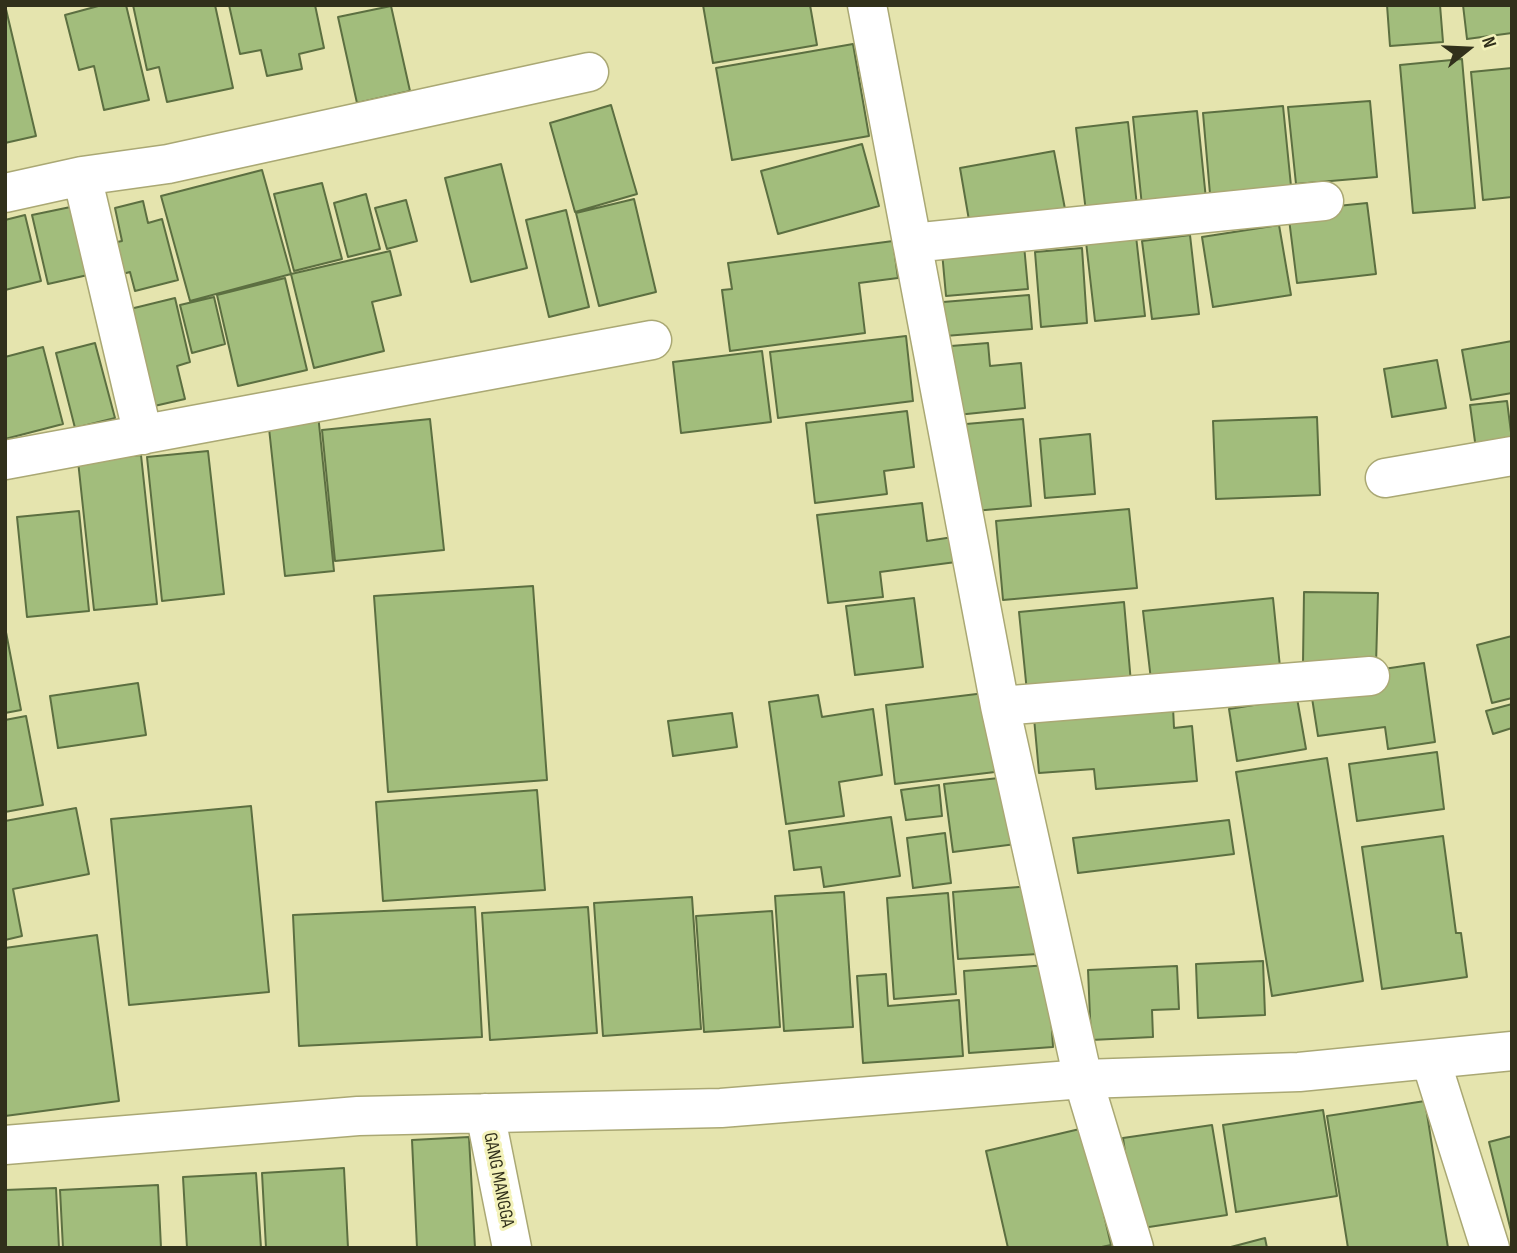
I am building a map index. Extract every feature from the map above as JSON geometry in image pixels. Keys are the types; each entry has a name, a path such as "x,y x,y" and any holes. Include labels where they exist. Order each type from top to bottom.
{"street":[{"path":"867,5 1000,706 1083,1079 1134,1248"},
{"path":"5,193 82,176 168,164 589,72"},
{"path":"82,176 143,435"},
{"path":"912,243 1324,201"},
{"path":"5,460 652,340"},
{"path":"1385,478 1512,456"},
{"path":"1000,706 1370,676"},
{"path":"5,1145 358,1116 721,1108 1083,1079 1299,1072 1512,1051"},
{"path":"1431,1061 1490,1248"},
{"name":"GANG MANGGA","path":"485,1113 512,1248"}],"building":[{"path":"5,5 36,136 5,143"},
{"path":"102,5 126,5 149,100 104,110 94,66 79,70 65,15"},
{"path":"133,5 215,5 233,88 167,102 159,67 147,70"},
{"path":"229,5 315,5 324,48 299,54 302,69 267,76 261,50 240,54"},
{"path":"703,5 810,5 817,45 713,63"},
{"path":"1387,5 1440,5 1443,42 1390,46"},
{"path":"1463,5 1512,5 1512,33 1467,39"},
{"path":"391,6 410,91 357,103 338,17"},
{"path":"853,44 869,136 732,160 716,68"},
{"path":"1462,59 1475,208 1413,213 1400,65"},
{"path":"1512,68 1512,197 1483,200 1471,72"},
{"path":"1370,101 1377,177 1296,184 1288,107"},
{"path":"611,105 637,194 575,212 550,123"},
{"path":"1283,106 1291,186 1210,194 1203,113"},
{"path":"1197,111 1206,199 1142,206 1133,117"},
{"path":"1128,122 1137,206 1086,212 1076,128"},
{"path":"862,144 879,206 778,234 761,171"},
{"path":"1054,151 1065,209 970,226 960,168"},
{"path":"501,164 527,268 471,282 445,178"},
{"path":"262,170 291,274 190,301 161,196"},
{"path":"322,183 342,259 294,271 274,194"},
{"path":"366,194 380,249 348,257 334,203"},
{"path":"634,199 656,292 599,306 576,213"},
{"path":"406,200 417,241 387,249 375,208"},
{"path":"143,201 148,223 162,219 178,280 135,291 130,272 111,277 103,245 122,241 115,208"},
{"path":"1367,203 1376,274 1297,283 1288,211"},
{"path":"85,204 101,272 48,284 32,215"},
{"path":"566,210 589,307 549,317 526,220"},
{"path":"25,215 41,281 5,290 5,220"},
{"path":"1279,225 1291,295 1213,307 1202,237"},
{"path":"1190,235 1199,314 1152,319 1142,241"},
{"path":"1136,236 1145,316 1095,321 1086,242"},
{"path":"893,241 898,278 859,283 865,333 730,351 722,290 732,289 728,263"},
{"path":"1024,245 1028,289 946,296 942,252"},
{"path":"1082,248 1087,323 1041,327 1035,252"},
{"path":"390,251 401,295 372,302 384,351 314,368 291,274"},
{"path":"285,278 307,370 238,386 217,295"},
{"path":"1029,295 1032,329 945,336 943,302"},
{"path":"214,297 225,344 192,353 180,305"},
{"path":"175,298 190,362 177,366 185,399 150,407 126,310"},
{"path":"906,336 913,401 778,418 770,352"},
{"path":"1512,341 1512,393 1471,400 1462,350"},
{"path":"95,343 115,418 75,428 56,353"},
{"path":"988,343 990,366 1021,363 1025,408 957,415 951,346"},
{"path":"43,347 63,424 5,439 5,357"},
{"path":"762,351 771,422 681,433 673,362"},
{"path":"1437,360 1446,408 1392,417 1384,369"},
{"path":"1507,401 1512,440 1476,449 1470,405"},
{"path":"907,411 914,467 884,471 887,494 815,503 806,423"},
{"path":"318,414 334,571 285,576 268,419"},
{"path":"1317,417 1320,495 1216,499 1213,421"},
{"path":"430,419 444,550 335,561 322,430"},
{"path":"1023,419 1031,506 974,511 966,424"},
{"path":"1090,434 1095,494 1045,498 1040,439"},
{"path":"208,451 224,594 162,601 147,457"},
{"path":"141,455 157,604 94,610 78,461"},
{"path":"922,503 927,541 953,537 956,562 880,572 883,597 828,603 817,515"},
{"path":"1129,509 1137,588 1003,600 996,521"},
{"path":"79,511 89,611 27,617 17,517"},
{"path":"533,586 547,780 388,792 374,596"},
{"path":"1304,592 1378,593 1376,665 1303,663"},
{"path":"914,598 923,667 855,675 846,606"},
{"path":"1273,598 1280,667 1151,680 1143,611"},
{"path":"1124,602 1131,683 1027,692 1019,612"},
{"path":"5,627 21,710 5,713"},
{"path":"1512,636 1512,698 1492,703 1477,645"},
{"path":"1424,663 1435,742 1388,749 1385,727 1318,736 1312,698 1377,670"},
{"path":"138,683 146,735 58,748 50,696"},
{"path":"985,693 995,772 895,784 886,705"},
{"path":"818,695 822,717 873,709 882,775 839,782 844,816 786,824 769,702"},
{"path":"1297,698 1306,749 1237,761 1229,709"},
{"path":"1512,704 1512,728 1493,734 1486,711"},
{"path":"1173,707 1174,728 1192,726 1197,781 1096,789 1094,769 1039,773 1034,718"},
{"path":"732,713 737,747 673,756 668,721"},
{"path":"26,716 43,805 5,812 5,720"},
{"path":"1437,752 1444,809 1357,821 1349,764"},
{"path":"1327,758 1363,981 1272,996 1236,772"},
{"path":"1008,777 1016,844 953,852 944,784"},
{"path":"939,785 942,816 906,820 901,790"},
{"path":"537,790 545,890 383,901 376,802"},
{"path":"251,806 269,992 129,1005 111,819"},
{"path":"76,808 89,874 13,889 22,936 5,940 5,821"},
{"path":"891,817 900,876 824,887 821,867 794,870 789,831"},
{"path":"1229,820 1234,854 1078,873 1073,838"},
{"path":"945,833 951,883 913,888 907,838"},
{"path":"1443,836 1456,933 1461,933 1467,977 1382,989 1362,847"},
{"path":"1032,886 1038,954 958,959 953,892"},
{"path":"844,892 853,1027 784,1031 775,896"},
{"path":"948,893 956,994 894,999 887,898"},
{"path":"692,897 701,1029 603,1036 594,903"},
{"path":"475,907 482,1037 299,1046 293,915"},
{"path":"588,907 597,1033 490,1040 482,913"},
{"path":"772,911 780,1027 704,1032 696,916"},
{"path":"97,935 119,1101 5,1116 5,948"},
{"path":"1263,961 1265,1015 1198,1018 1196,964"},
{"path":"1048,965 1053,1047 969,1053 964,971"},
{"path":"1177,966 1179,1009 1152,1010 1153,1037 1091,1040 1088,970"},
{"path":"886,974 888,1006 959,1000 963,1056 863,1063 857,976"},
{"path":"1425,1101 1448,1248 1348,1248 1327,1116"},
{"path":"1323,1110 1337,1196 1236,1212 1223,1125"},
{"path":"1212,1125 1227,1215 1136,1229 1123,1138"},
{"path":"1084,1128 1111,1245 1097,1248 1008,1248 986,1151"},
{"path":"1512,1136 1512,1235 1489,1142"},
{"path":"469,1137 475,1248 417,1248 412,1140"},
{"path":"344,1168 348,1248 266,1248 262,1173"},
{"path":"256,1173 261,1248 187,1248 183,1177"},
{"path":"158,1185 161,1248 63,1248 60,1190"},
{"path":"56,1188 59,1248 5,1248 5,1190"},
{"path":"1265,1238 1267,1248 1227,1248"}]}
